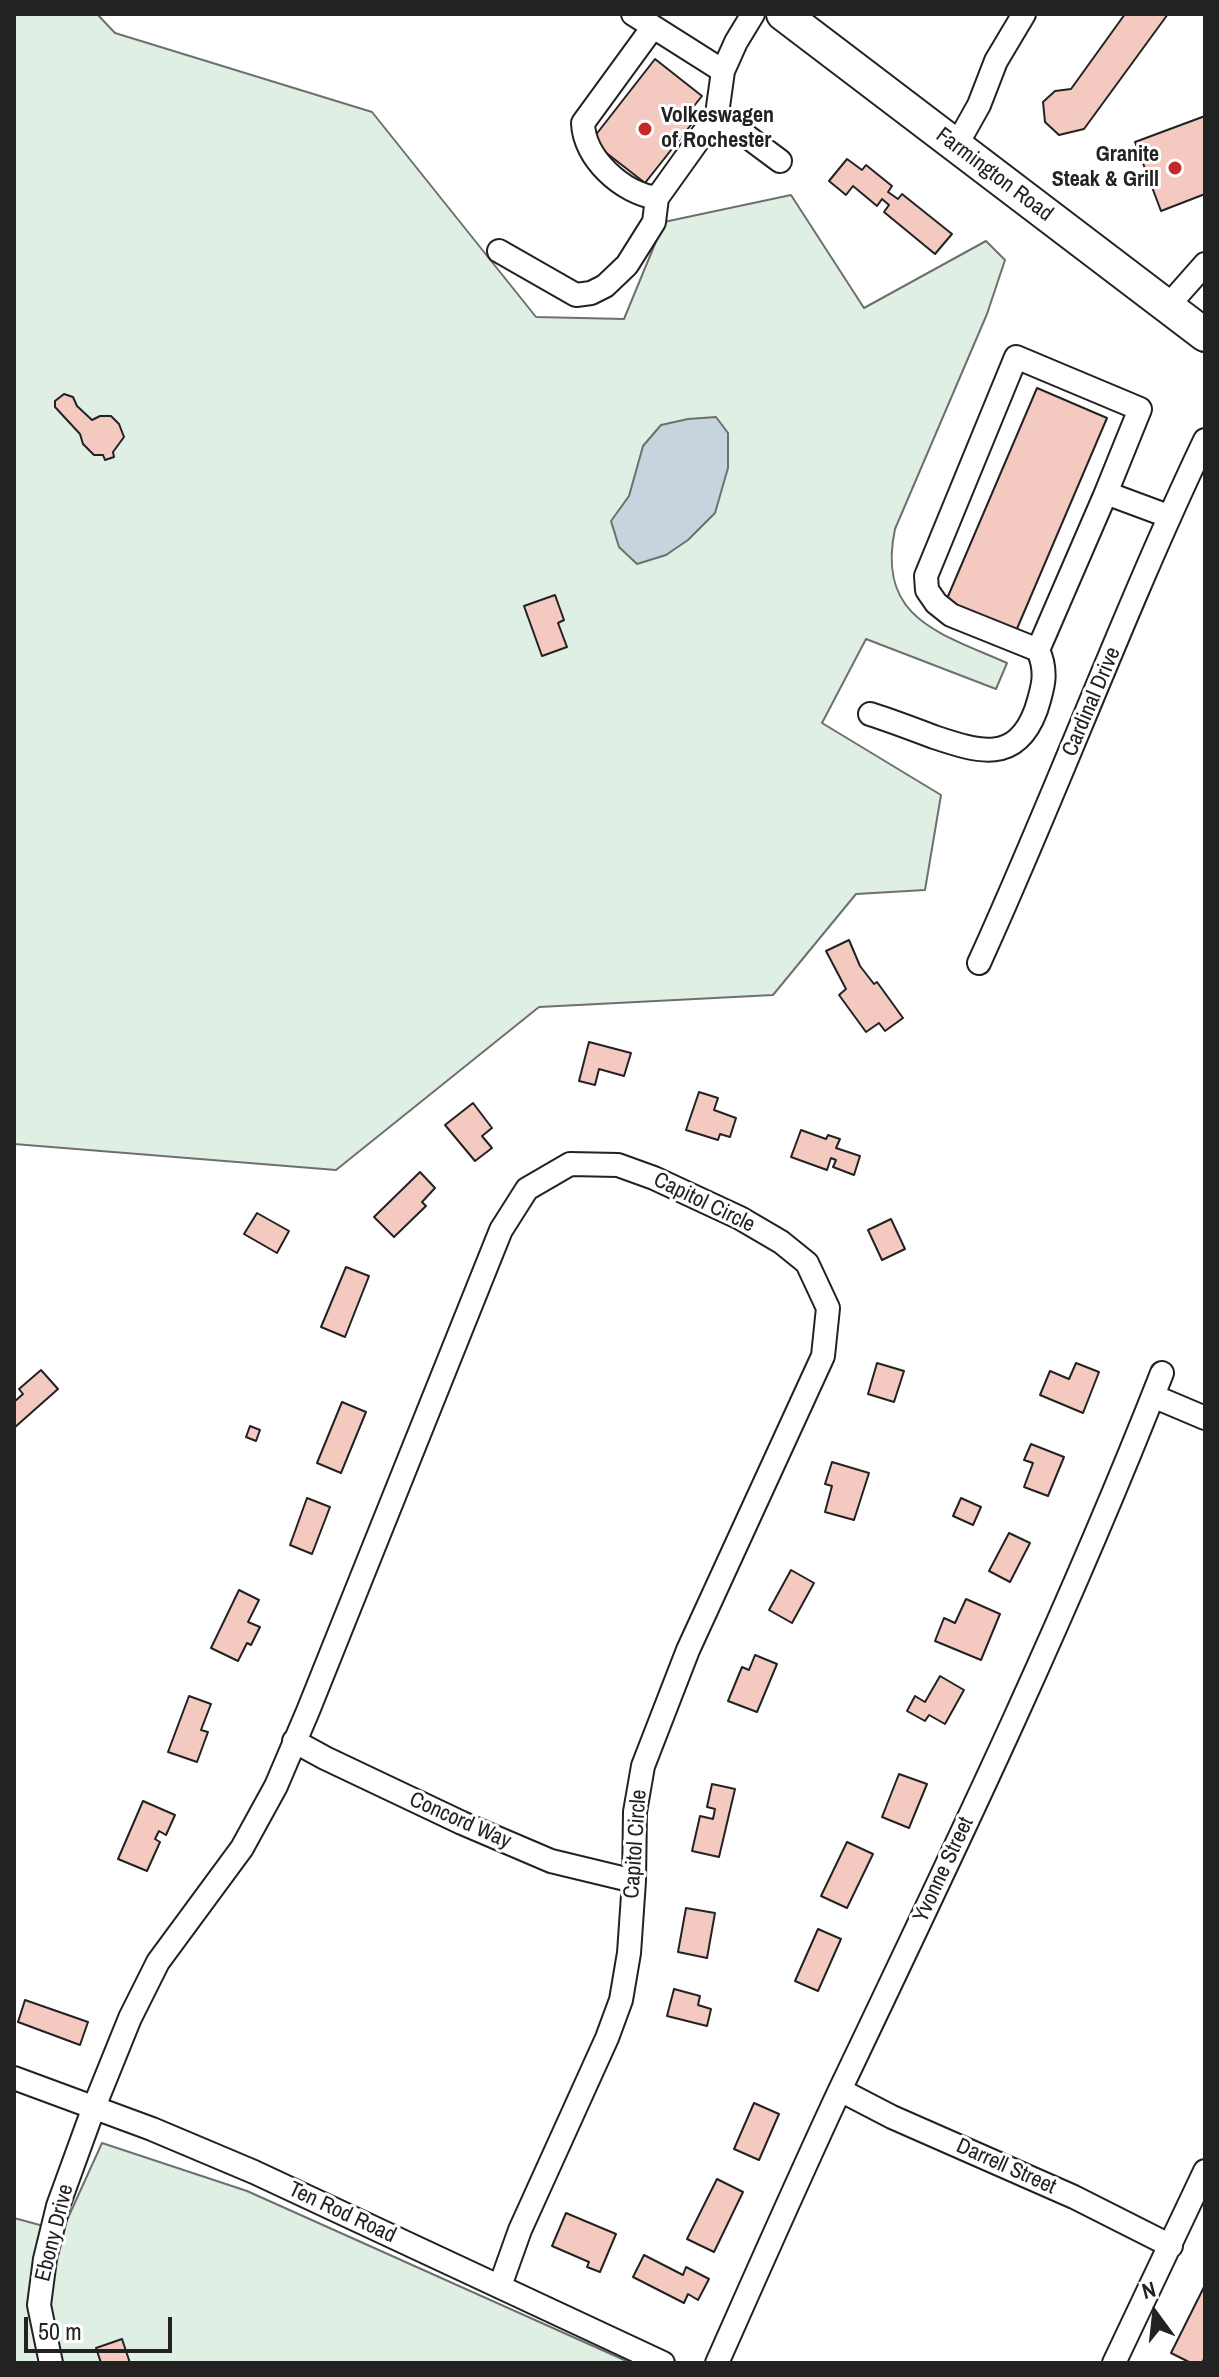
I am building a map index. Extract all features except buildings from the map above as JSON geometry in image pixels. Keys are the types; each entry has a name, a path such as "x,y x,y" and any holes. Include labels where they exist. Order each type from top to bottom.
{"highway":[{"name":"Farmington Road","path":"783,14 1205,335"}],"street":[{"path":"633,14 723,71"},
{"path":"499,251 576,295 591,293 605,286 627,265 654,222 657,198 717,114 723,71 753,14"},
{"path":"956,146 979,105 996,61 1024,14"},
{"path":"653,27 588,113 583,123 583,137 602,166 627,187 643,196 657,198"},
{"path":"717,114 780,161"},
{"path":"1167,307 1205,264"},
{"path":"870,714 966,748 986,751 1003,749 1017,741 1029,726 1044,685 1045,669 1038,650 1140,409 1016,357 926,576 927,590 936,603 951,615 1038,650"},
{"name":"Cardinal Drive","path":"979,963 1075,744 1168,516 1205,440"},
{"path":"1106,493 1168,516"},
{"name":"Capitol Circle","path":"94,2107 130,2018 158,1962 242,1848 276,1786 501,1230 527,1189 570,1164 618,1165 654,1178 740,1218 781,1242 807,1263 828,1308 823,1356 688,1650 643,1766 635,1812 629,1953 621,2000 601,2052 520,2230 500,2286"},
{"name":"Yvonne Street","path":"717,2363 840,2090 1033,1681 1162,1373"},
{"path":"1153,1396 1205,1418"},
{"name":"Concord Way","path":"294,1741 462,1823 551,1861 634,1881"},
{"name":"Ten Rod Road","path":"14,2078 254,2172 663,2363"},
{"name":"Darrell Street","path":"840,2090 892,2117 1074,2197 1171,2246"},
{"name":"Ebony Drive","path":"51,2363 39,2305 45,2259 58,2206 94,2107"},
{"path":"1114,2363 1205,2171"}],"green space":[{"path":"14,14 97,14 115,33 372,112 536,317 624,319 664,222 791,195 864,308 986,241 1005,260 987,314 895,529 892,559 895,584 904,603 919,618 937,631 1007,663 996,689 866,639 822,723 941,795 925,890 856,894 773,995 539,1007 336,1170 14,1144"},
{"path":"102,2143 247,2191 631,2363 14,2363 14,2218 62,2231"}],"shaded area":[{"path":"716,417 728,433 728,468 715,513 688,540 666,555 637,564 619,547 611,521 629,496 643,446 661,425"}],"place":[{"name":"Volkeswagen of Rochester","path":"645,129"},
{"name":"Granite Steak & Grill","path":"1175,168"}]}
